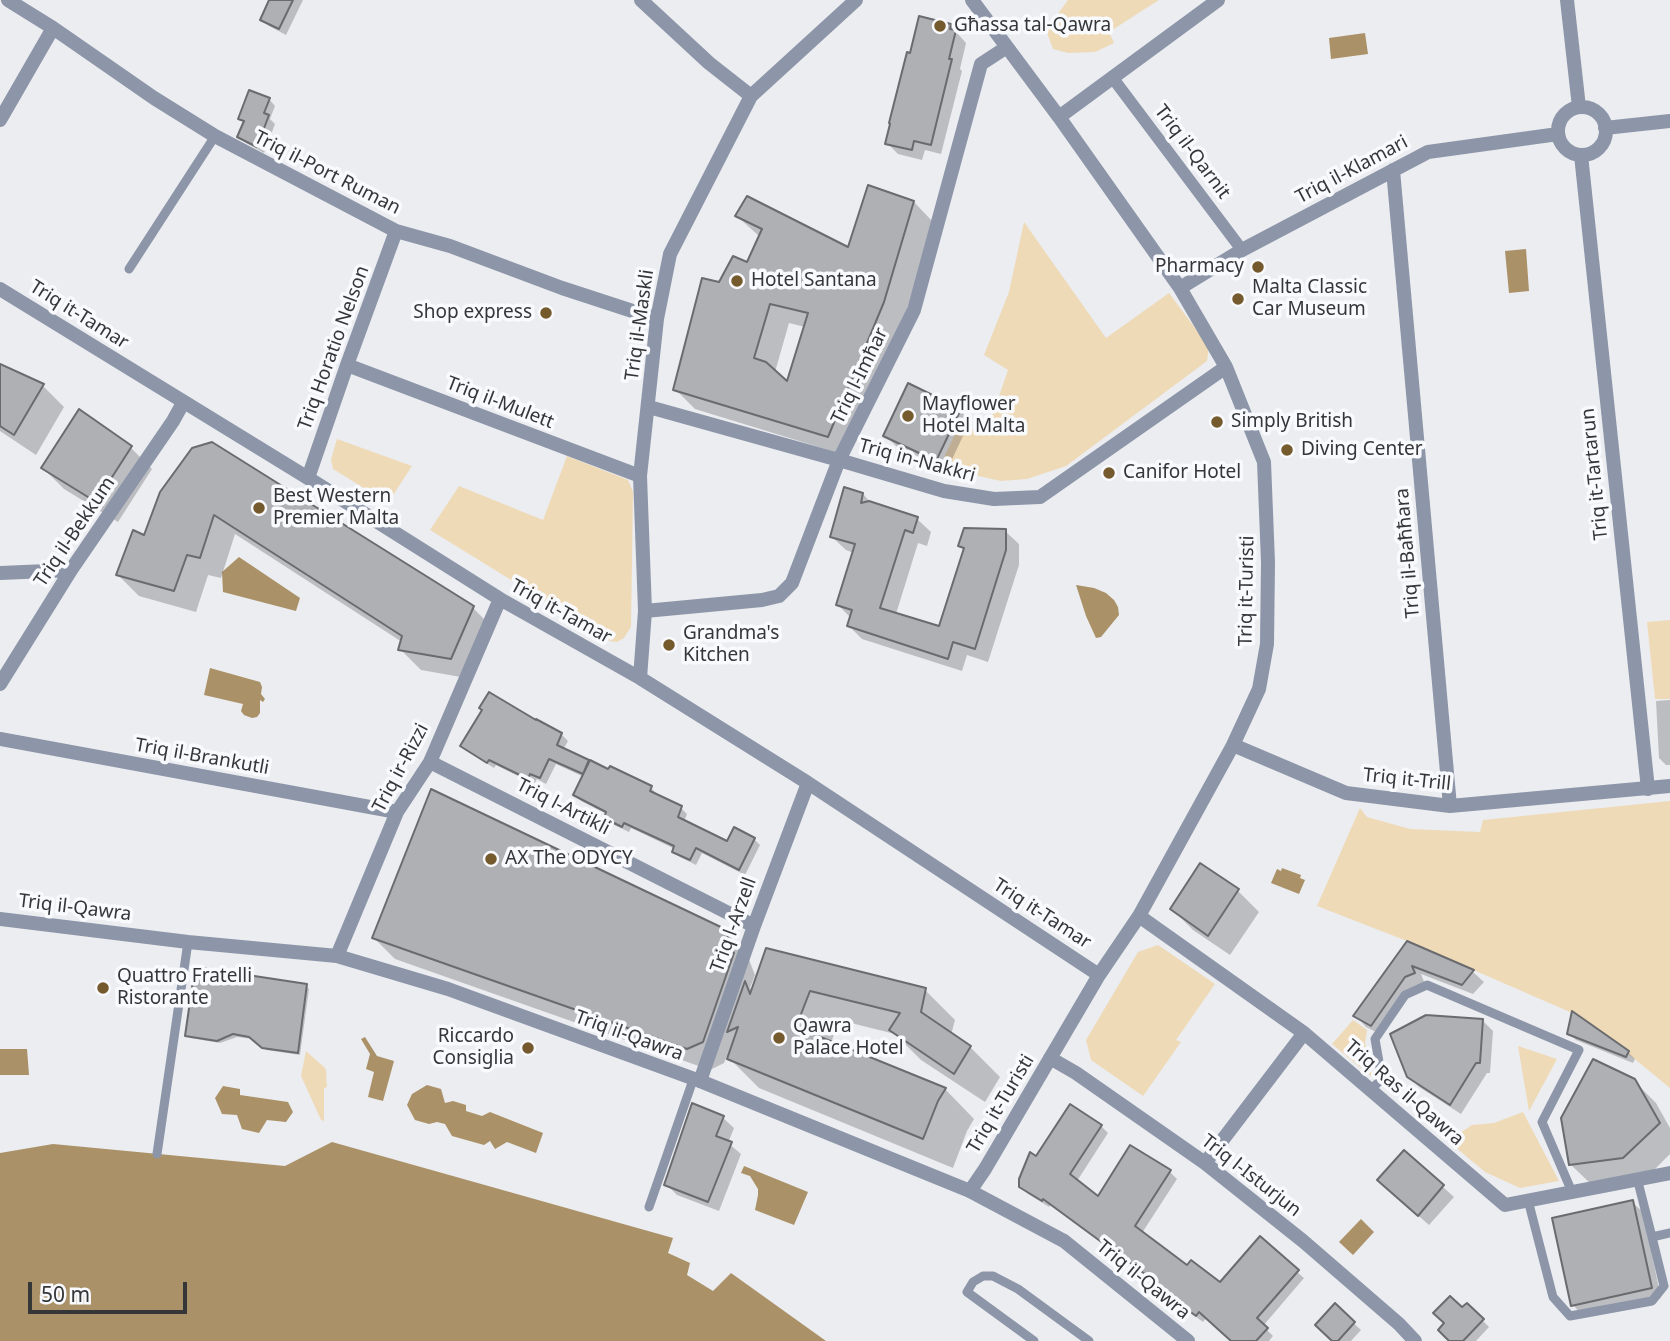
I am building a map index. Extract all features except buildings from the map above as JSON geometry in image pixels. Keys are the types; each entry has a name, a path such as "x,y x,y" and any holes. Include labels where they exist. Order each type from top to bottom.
{"street":[{"name":"Triq il-Port Ruman","path":"8,0 215,136 396,231 450,246 562,288 657,319"},
{"path":"641,0 751,96"},
{"name":"Triq il-Maskli","path":"640,678 645,611 640,476 657,319 670,254 751,96 856,0"},
{"name":"Triq it-Turisti","path":"970,1191 1099,975 1139,916 1233,745 1259,689 1267,644 1268,562 1264,462 1226,367 1180,288 972,0"},
{"path":"1059,117 1218,0"},
{"path":"1567,0 1579,107"},
{"path":"0,120 53,28"},
{"name":"Triq l-Imħar","path":"645,611 762,600 779,596 792,583 839,460 914,310 981,64 1007,47"},
{"name":"Triq il-Qarnit","path":"1112,77 1242,250"},
{"path":"1579,107 1595,111 1601,117 1605,128 1602,144 1589,154 1581,155 1566,149 1558,134 1562,118 1567,112 1579,107"},
{"path":"1605,128 1670,121"},
{"name":"Triq il-Klamari","path":"1180,288 1242,250 1428,152 1558,134"},
{"name":"Triq it-Tartarun","path":"1581,155 1647,789"},
{"name":"Triq il-Baħħara","path":"1393,170 1450,806"},
{"name":"Triq Horatio Nelson","path":"308,478 346,365 396,231"},
{"name":"Triq it-Tamar","path":"2,295 308,478 500,599 640,678 808,783 1099,975"},
{"name":"Triq il-Mulett","path":"346,365 640,476"},
{"name":"Triq in-Nakkri","path":"649,407 944,491 994,499 1040,497 1226,367"},
{"name":"Triq il-Bekkum","path":"0,684 71,570 183,403"},
{"path":"0,573 71,570"},
{"name":"Triq ir-Rizzi","path":"337,956 397,812 430,762 500,599"},
{"name":"Triq il-Brankutli","path":"0,739 397,812"},
{"name":"Triq it-Trill","path":"1233,745 1346,793 1450,806 1670,786"},
{"name":"Triq l-Artikli","path":"430,762 754,926"},
{"name":"Triq l-Arzell","path":"696,1081 808,783"},
{"name":"Triq Ras il-Qawra","path":"1139,916 1304,1033 1505,1205 1670,1173"},
{"name":"Triq il-Qawra","path":"2,920 337,956 448,989 696,1081 970,1191 1064,1241 1188,1341"},
{"path":"1205,1163 1304,1033"},
{"name":"Triq l-Isturjun","path":"1050,1058 1076,1073 1205,1163 1303,1241 1415,1341"}],"lane":[{"path":"129,269 215,136"},
{"path":"157,1154 188,942"},
{"path":"1370,1090 1382,1079 1375,1039 1405,995 1427,985 1579,1050 1542,1122 1572,1192"},
{"path":"649,1208 696,1081"},
{"path":"1528,1200 1553,1297 1570,1316 1652,1301 1664,1286 1637,1178"},
{"path":"1652,1237 1670,1233"},
{"path":"1034,1341 967,1292 973,1282 983,1276 993,1276 1018,1289 1089,1341"}],"shaded area":[{"path":"1068,0 1159,0 1109,32 1114,43 1095,52 1068,53 1053,49 1046,30"},
{"path":"1365,33 1368,54 1331,59 1329,38"},
{"path":"1024,222 1106,338 1169,293 1209,347 1207,361 1066,466 1027,479 1001,481 969,474 943,459 959,426 986,434 1008,370 984,355 1009,292"},
{"path":"1526,249 1529,291 1509,293 1505,251"},
{"path":"337,439 412,466 388,503 333,469 331,459"},
{"path":"567,456 628,480 633,492 631,627 624,638 617,642 610,641 430,530 459,486 543,520"},
{"path":"239,557 300,598 296,611 223,592 222,572"},
{"path":"1076,585 1106,593 1118,607 1119,615 1101,637 1096,638"},
{"path":"1670,620 1670,699 1655,699 1647,622"},
{"path":"210,668 260,682 261,694 265,699 263,702 260,700 260,713 257,717 244,715 241,711 243,704 204,695"},
{"path":"1670,801 1670,1088 1579,1016 1407,941 1317,906 1360,808 1367,817 1410,829 1480,832 1483,820"},
{"path":"1282,868 1301,875 1300,878 1305,880 1299,894 1271,883 1277,869 1281,871"},
{"path":"1158,945 1215,984 1176,1040 1181,1042 1143,1096 1091,1060 1086,1040 1138,952"},
{"path":"1353,1020 1367,1030 1365,1043 1372,1077 1332,1044"},
{"path":"365,1037 377,1056 394,1061 383,1101 368,1097 374,1072 366,1069 370,1054 361,1039"},
{"path":"1518,1046 1557,1059 1529,1111"},
{"path":"0,1049 27,1049 29,1075 0,1075"},
{"path":"306,1051 326,1070 324,1121 321,1120 301,1076"},
{"path":"427,1085 441,1089 445,1103 453,1101 466,1105 466,1111 482,1116 490,1112 543,1133 536,1153 507,1142 495,1149 490,1141 484,1145 452,1136 445,1124 429,1124 415,1120 407,1105 412,1094"},
{"path":"223,1086 240,1089 240,1095 288,1102 293,1112 286,1122 267,1120 259,1133 242,1129 237,1115 222,1114 215,1098"},
{"path":"1523,1112 1559,1181 1520,1188 1485,1172 1448,1141 1472,1125 1494,1123"},
{"path":"332,1142 673,1238 668,1253 690,1263 687,1275 713,1291 731,1273 826,1341 0,1341 0,1153 53,1144 285,1166"},
{"path":"744,1166 808,1192 794,1225 755,1210 758,1189 750,1176 741,1173"},
{"path":"1361,1219 1374,1232 1353,1255 1339,1242"}],"place":[{"name":"Għassa tal-Qawra","path":"940,26"},
{"name":"Pharmacy","path":"1258,267"},
{"name":"Hotel Santana","path":"737,281"},
{"name":"Malta Classic Car Museum","path":"1238,299"},
{"name":"Shop express","path":"546,313"},
{"name":"Mayflower Hotel Malta","path":"908,416"},
{"name":"Simply British","path":"1217,422"},
{"name":"Diving Center","path":"1287,450"},
{"name":"Canifor Hotel","path":"1109,473"},
{"name":"Best Western Premier Malta","path":"259,508"},
{"name":"Grandma's Kitchen","path":"669,645"},
{"name":"AX The ODYCY","path":"491,859"},
{"name":"Quattro Fratelli Ristorante","path":"103,988"},
{"name":"Qawra Palace Hotel","path":"779,1038"},
{"name":"Riccardo Consiglia","path":"528,1048"}]}
